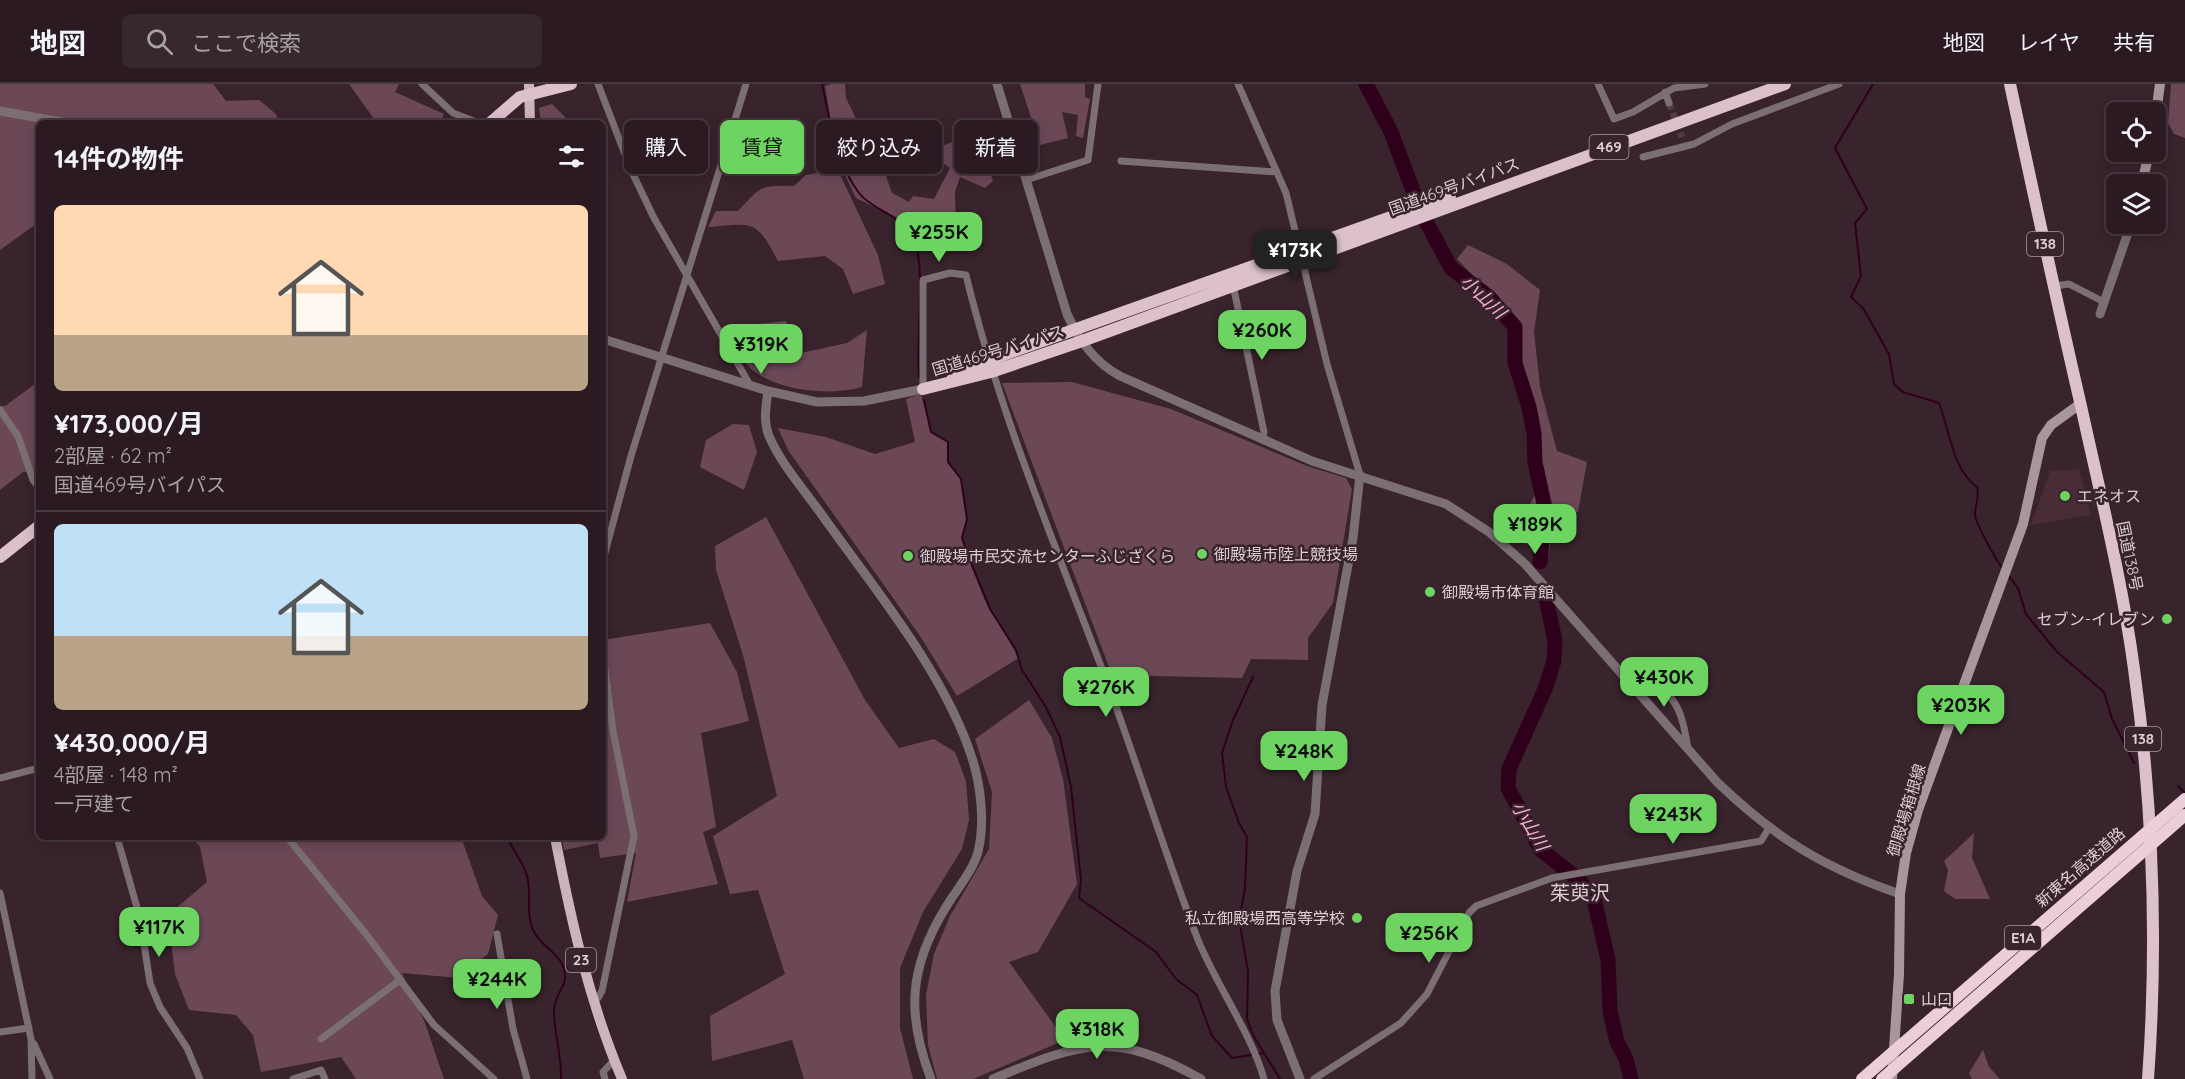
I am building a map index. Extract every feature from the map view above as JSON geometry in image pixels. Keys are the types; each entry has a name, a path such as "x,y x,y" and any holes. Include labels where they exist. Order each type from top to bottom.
{"highway":[{"path":"493,120 529,89 571,84"},
{"name":"国道469号バイパス","path":"1078,336 1762,84"},
{"name":"国道469号バイパス","path":"1431,207 1785,84"},
{"name":"国道138号","path":"2010,84 2122,595 2143,743 2153,892 2154,971 2148,1079"},
{"name":"国道469号バイパス","path":"923,389 1233,285 1302,254"},
{"path":"0,557 36,528"},
{"name":"新東名高速道路","path":"1862,1079 2185,798"},
{"name":"新東名高速道路","path":"1882,1079 2185,815"}],"main road":[{"path":"2157,102 2160,84"},
{"path":"529,89 530,120"},
{"name":"御殿場箱根線","path":"1892,1079 1899,974 1900,894 1906,853 1918,810 2023,524 2042,438 2051,426 2080,404"},
{"name":"23","path":"556,840 577,943 592,1000 622,1079"}],"street":[{"path":"422,84 453,113 471,120"},
{"path":"598,84 631,170 654,218 750,385"},
{"path":"606,547 613,516 746,84"},
{"path":"996,84 1067,314 1078,336 1098,361 1113,372 1312,461 1446,504 1489,532 1525,564 1717,782 1769,828 1813,858 1850,877 1900,894"},
{"path":"1026,180 1088,160 1098,84"},
{"path":"1238,84 1286,193 1327,364 1360,475 1353,538 1322,705 1315,814 1297,871 1275,991 1277,1020 1300,1079"},
{"path":"1598,84 1614,119 1633,112 1674,88 1705,84"},
{"path":"1643,157 1686,146 1732,124 1839,84"},
{"path":"1665,92 1669,104"},
{"path":"0,111 50,120"},
{"path":"1682,137 1686,146"},
{"path":"1121,161 1277,172"},
{"path":"2100,314 2127,234"},
{"path":"606,340 768,391 817,402 864,401 923,389 923,280 950,273 966,275 990,366 1109,688 1199,942 1258,1059 1264,1079"},
{"path":"2054,286 2069,284 2104,302"},
{"path":"1233,285 1264,432 1263,438"},
{"path":"768,391 764,412 769,435 791,472 936,680 972,758 980,796 978,853 923,949 915,986 913,1018 919,1050 931,1079"},
{"path":"0,410 18,436 36,484"},
{"path":"592,1000 598,998 602,991 634,836 612,721 606,676"},
{"path":"1627,678 1654,683 1674,701 1683,716 1688,749"},
{"path":"0,778 36,769"},
{"path":"1314,1079 1401,1023 1427,994 1469,913 1476,906 1552,878 1761,841 1769,828"},
{"path":"118,840 140,918 150,983 160,1007 187,1048 200,1079"},
{"path":"289,840 434,1025 494,1079"},
{"path":"0,893 29,1028 50,1079"},
{"path":"497,933 513,1029 527,1079"},
{"path":"321,1039 400,980"},
{"path":"0,1032 29,1028"},
{"path":"32,1039 32,1079"},
{"path":"993,1079 1065,1051 1114,1046 1149,1053 1201,1079"},
{"path":"605,1079 603,1072 615,1060"},
{"path":"293,1079 321,1070 325,1079"}],"shaded area":[{"path":"0,84 213,84 226,101 259,100 276,114 278,120 36,120 36,224 0,250"},
{"path":"349,84 399,84 395,92 444,114 441,120 375,120"},
{"path":"845,84 846,98 857,120 831,120 825,86"},
{"path":"1020,84 1085,84 1085,97 1090,99 1083,138 1076,136 1078,115 1062,112 1068,138 1040,145 1038,120 1032,120"},
{"path":"2171,84 2185,84 2185,138 2174,134 2168,123"},
{"path":"552,104 568,120 541,120 539,108"},
{"path":"954,141 954,174 991,174 993,181 985,188 960,177 955,192 956,233 917,237 902,220 856,198 844,174 885,174 892,193 909,202 913,196 934,199 950,168 942,162 942,146"},
{"path":"840,174 878,255 885,284 853,294 843,269 825,256 778,261 764,237 752,227 735,225 708,227 716,211 738,211 762,189 774,186 794,186 806,175"},
{"path":"1468,245 1507,264 1540,290 1534,332 1540,387 1557,451 1587,462 1578,512 1555,517 1548,557 1523,542 1516,530 1537,491 1528,449 1515,319 1457,259"},
{"path":"786,321 801,353 847,343 867,330 862,387 835,391 804,390 775,382 750,368 728,332 746,325"},
{"path":"1072,382 1171,409 1307,466 1346,478 1352,489 1333,603 1308,638 1308,660 1251,659 1242,678 1112,675 1002,383"},
{"path":"36,383 36,473 23,472 0,490 0,406 5,406"},
{"path":"921,394 931,432 948,442 948,462 961,479 967,519 962,538 969,559 984,598 1019,658 957,696 920,636 788,450 778,428 826,437 875,454 915,442 906,399"},
{"path":"733,424 749,425 757,452 744,490 700,467 706,440"},
{"path":"2079,469 2091,515 2031,525 2050,471"},
{"path":"766,517 865,700 899,748 934,739 955,752 966,781 969,820 962,849 923,912 900,968 900,1028 913,1079 804,1079 792,1040 712,1061 710,1016 785,974 758,890 730,894 713,836 777,796 743,655 716,570 715,546"},
{"path":"710,623 737,672 749,721 701,733 716,827 703,832 718,884 627,902 636,853 600,858 598,843 564,850 562,840 606,840 606,640"},
{"path":"1029,700 1052,738 1063,779 1077,884 1038,952 1009,962 1065,1040 973,1079 937,1079 928,1045 926,995 934,954 950,916 989,849 992,792 975,739"},
{"path":"1974,833 1972,858 1990,899 1955,899 1944,891 1948,870 1944,861"},
{"path":"194,840 462,840 482,896 498,915 488,954 459,978 402,973 425,1023 444,1079 356,1079 341,1057 261,1072 253,1035 236,1015 189,1010 175,974 168,915 207,882 200,847"},
{"path":"1983,1050 1989,1067 2000,1079 1972,1079 1969,1073"}],"waterway":[{"path":"822,84 839,155 851,181 866,200 906,227 916,244 920,274 919,377"},
{"name":"小山川","path":"1366,84 1391,132 1421,212 1451,268 1489,297 1515,327 1515,363 1529,407 1534,433 1535,462 1545,508 1540,562"},
{"path":"1873,84 1835,148 1867,209 1855,223 1861,276 1851,297 1863,308 1889,354 1894,384 1903,392 1939,403 1957,460 1962,470 1977,487 1976,519 2003,569"},
{"path":"924,400 931,432 948,442 948,462 961,479 967,519 962,538 969,558 990,609 1016,650 1022,670 1046,707 1060,737 1071,787 1081,880 1079,898 1156,952 1176,979 1197,995 1212,1036 1232,1058 1264,1053"},
{"path":"2009,576 2018,588 2026,614 2057,652 2104,692 2112,719 2134,763"},
{"name":"小山川","path":"1545,594 1555,641 1554,661 1545,689 1509,769 1508,788 1541,850 1578,879 1594,899 1608,960 1610,1011 1617,1042 1626,1059 1631,1079"},
{"path":"1253,677 1233,720 1222,753 1226,787 1239,823 1247,837 1245,889 1239,920 1248,971 1247,1019 1253,1035 1280,1079"},
{"path":"2178,786 2185,793"},
{"path":"509,840 527,875 533,930 541,942 561,962 564,969 565,981 556,1000 554,1011 561,1079"}],"tunnel":[{"path":"1669,103 1682,137"}],"place":[{"name":"エネオス","path":"2065,496"},
{"name":"御殿場市陸上競技場","path":"1202,554"},
{"name":"御殿場市民交流センターふじざくら","path":"908,556"},
{"name":"御殿場市体育館","path":"1430,592"},
{"name":"セブン-イレブン","path":"2167,619"},
{"name":"私立御殿場西高等学校","path":"1357,918"},
{"name":"山口","path":"1909,999"}],"district":[{"name":"茱萸沢","path":"1580,893"}]}
